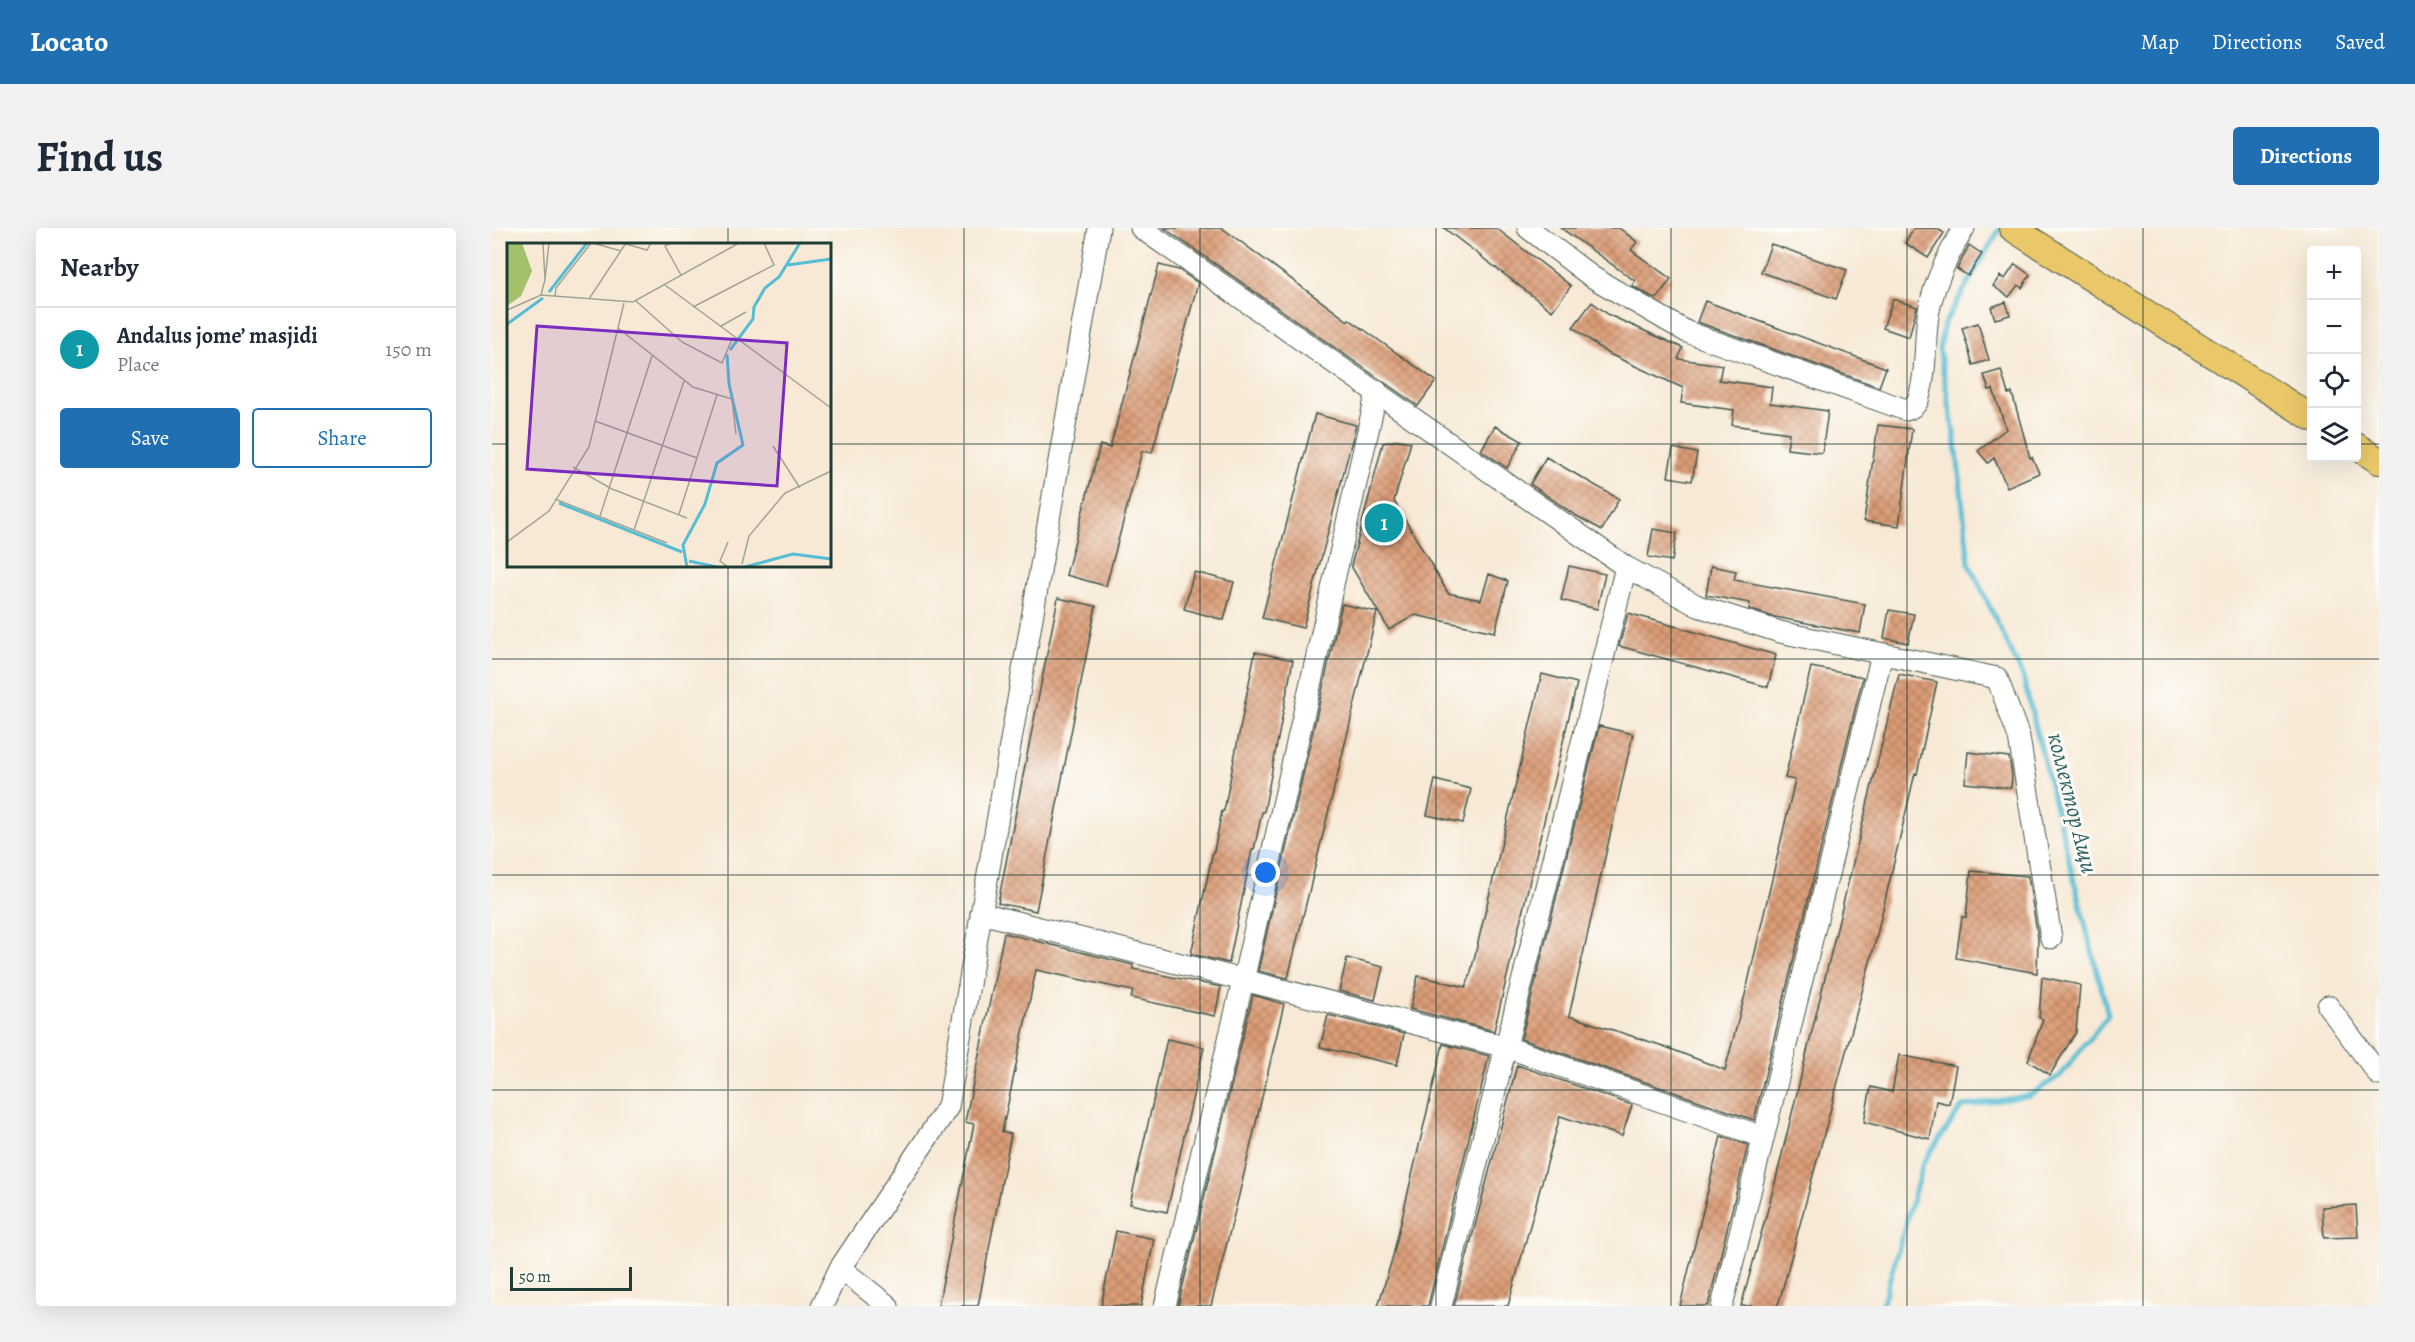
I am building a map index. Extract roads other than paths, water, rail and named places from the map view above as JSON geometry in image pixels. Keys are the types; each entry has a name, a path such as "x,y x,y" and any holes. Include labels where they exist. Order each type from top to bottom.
{"main road":[{"path":"2014,229 2307,415"},
{"path":"2361,450 2379,461"}],"street":[{"path":"822,1306 840,1268 948,1107 1099,228"},
{"path":"1141,228 1626,567 1698,606 1780,632 1997,678 2019,737 2051,938"},
{"path":"1528,228 1592,277 1687,333 1906,410 1913,408 1919,400 1925,367 1927,322 1934,293 1952,247 1964,228"},
{"path":"1166,1306 1244,981 1377,391"},
{"path":"1441,1306 1626,567"},
{"path":"1722,1306 1882,654"},
{"path":"981,914 1506,1047 1763,1137"},
{"path":"2328,1006 2379,1075"},
{"path":"840,1268 888,1306"}],"waterway":[{"name":"коллектор Ащи","path":"1882,1306 1923,1163 1962,1107 2030,1095 2061,1075 2108,1015 2023,677 1969,563 1956,444 1939,348 1944,324 2000,228"}],"place":[{"name":"Andalus jome’ masjidi","path":"1384,523"}]}
